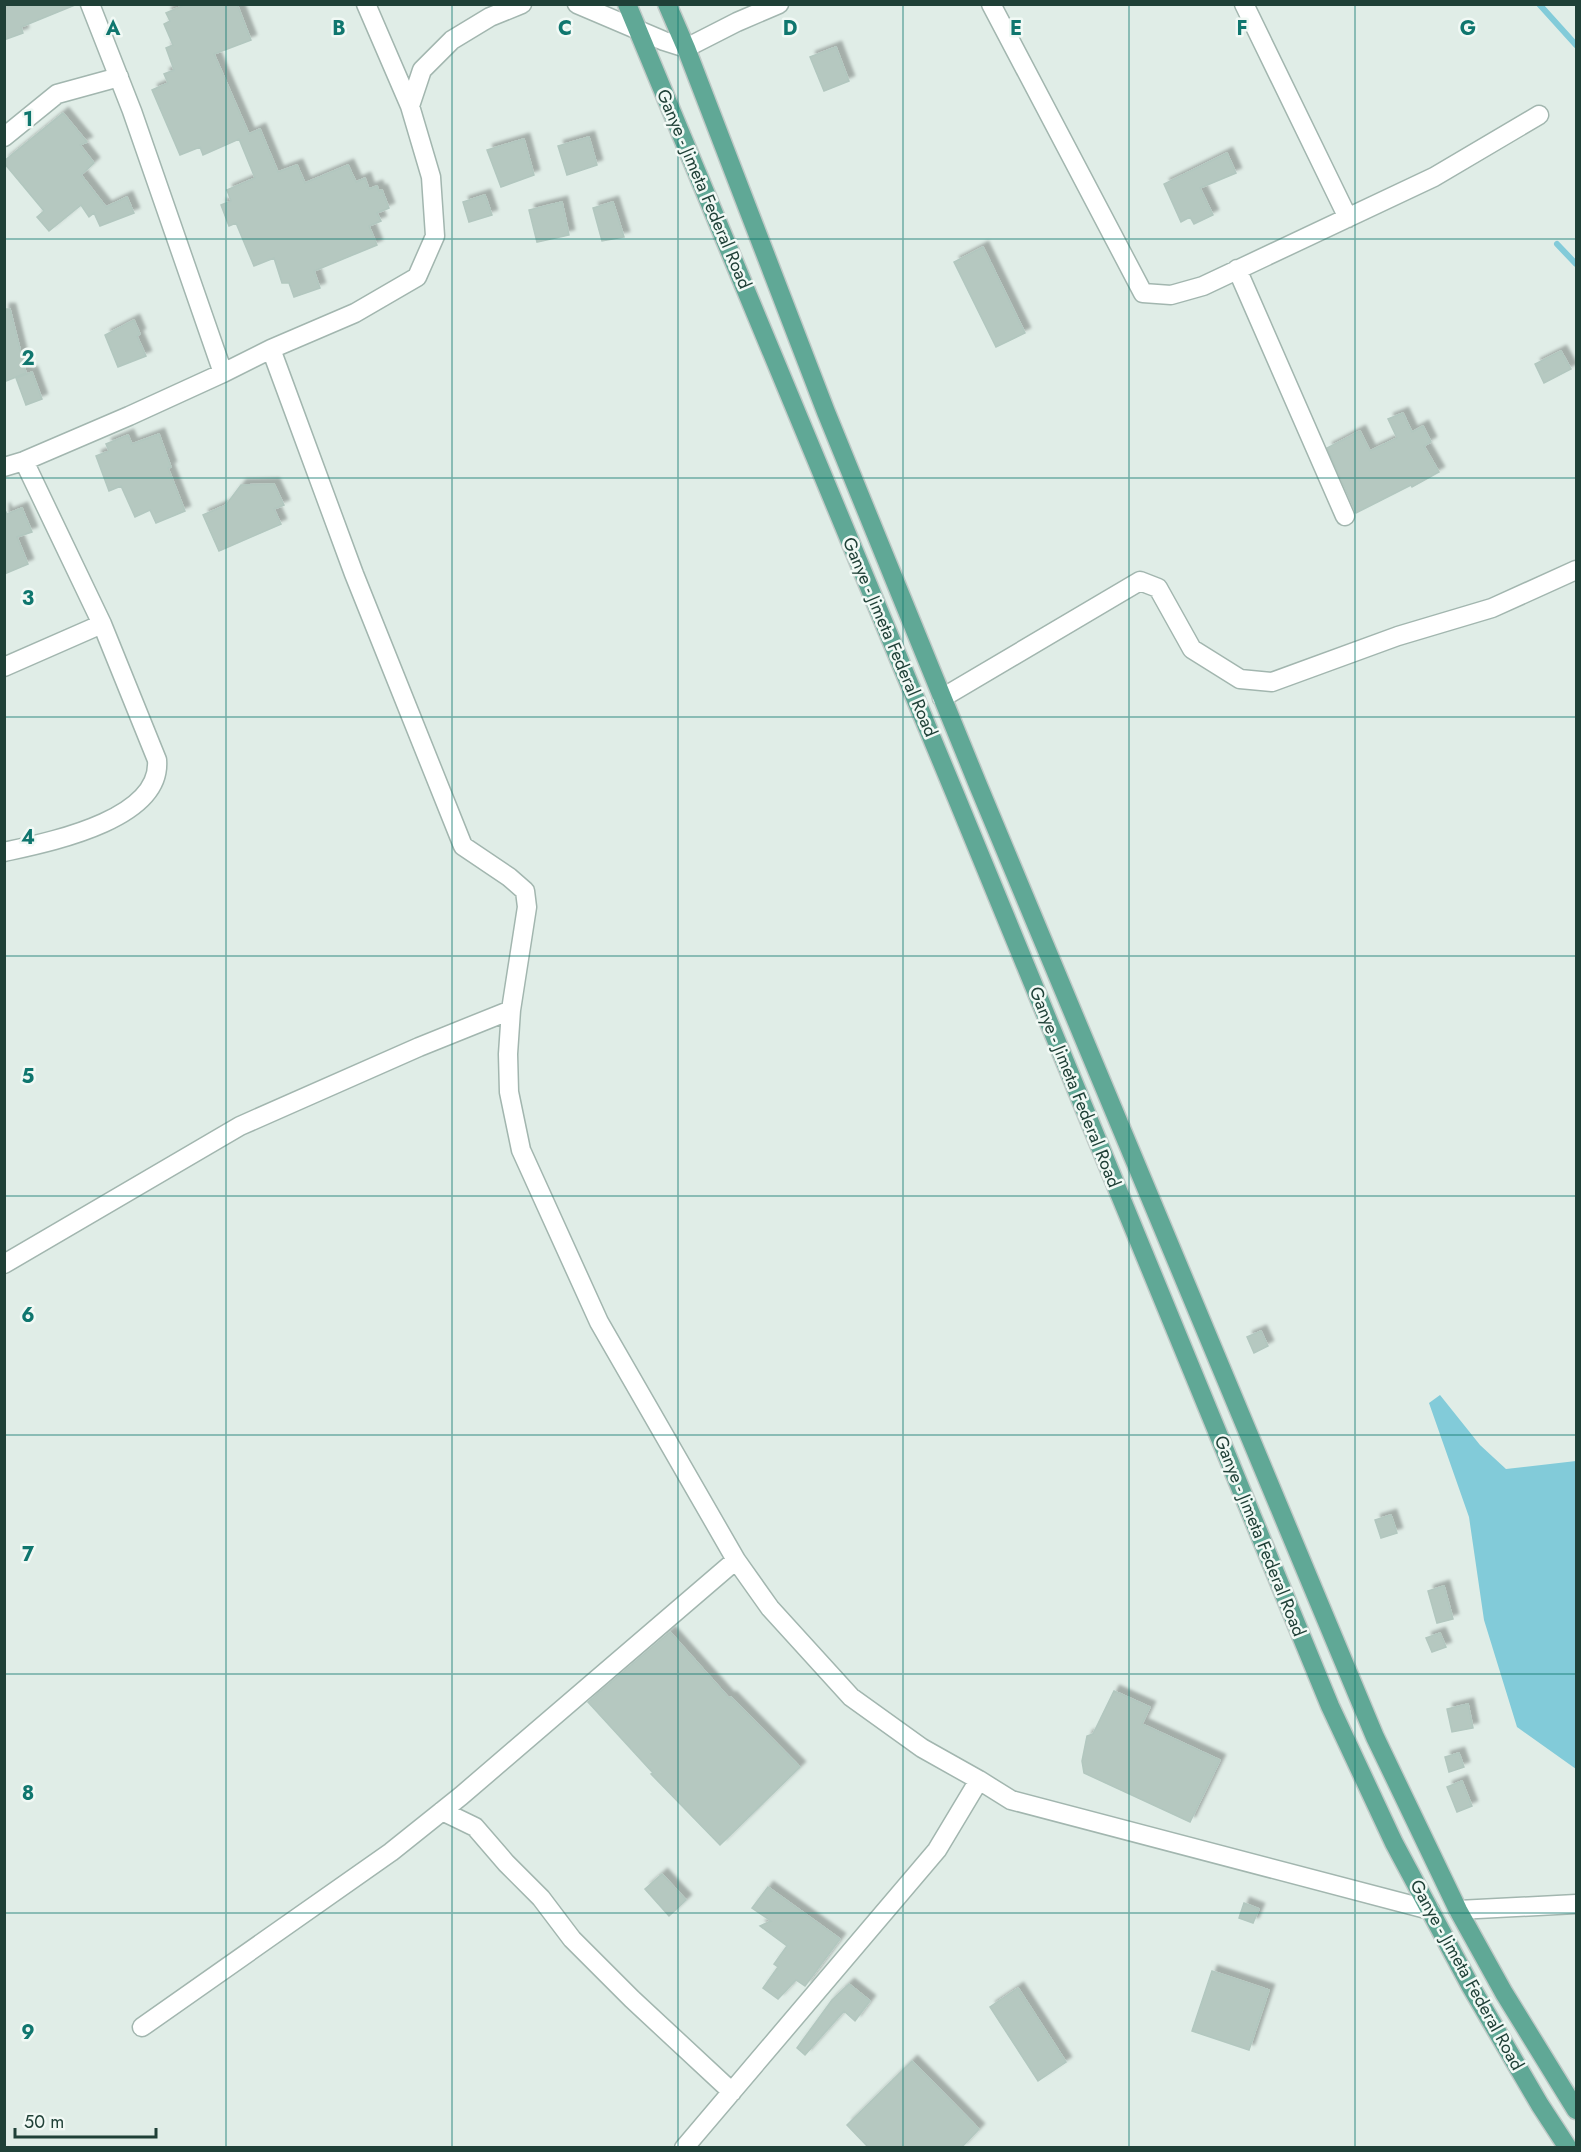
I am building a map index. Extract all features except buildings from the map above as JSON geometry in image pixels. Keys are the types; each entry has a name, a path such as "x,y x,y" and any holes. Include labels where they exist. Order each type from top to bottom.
{"main road":[{"name":"Ganye - Jimeta Federal Road","path":"627,4 1330,1706 1394,1843 1430,1910 1540,2105 1568,2148"},
{"name":"Ganye - Jimeta Federal Road","path":"666,4 686,48 826,412 942,698 1375,1737 1458,1910 1504,1993 1576,2110"}],"street":[{"path":"90,4 119,77 223,374"},
{"path":"4,467 24,461 223,374 355,313 417,277 435,236 431,177 410,106 366,4"},
{"path":"410,106 422,70 452,40 490,17 522,4"},
{"path":"577,4 686,48 778,4"},
{"path":"991,4 1143,293 1171,295 1203,286 1434,177 1539,115"},
{"path":"1244,4 1348,218"},
{"path":"4,137 57,94 119,77"},
{"path":"1237,269 1345,516"},
{"path":"271,350 354,574 463,846 509,877 525,891 526,908 511,1010 508,1054 509,1092 521,1150 599,1322 736,1560 770,1608 851,1697 922,1748 1011,1800 1430,1910"},
{"path":"4,852 75,834 107,822 135,807 158,772 157,760 102,624 24,461"},
{"path":"942,698 1140,581 1158,588 1192,649 1240,679 1272,682 1398,636 1492,608 1576,570"},
{"path":"4,667 102,624"},
{"path":"4,1264 240,1126 419,1047 511,1010"},
{"path":"142,2027 391,1852 736,1560"},
{"path":"684,2148 937,1850 979,1780"},
{"path":"442,1811 475,1827 506,1863 541,1898 572,1939 632,1999 732,2092"},
{"path":"1458,1910 1576,1904"}],"water":[{"path":"1440,1395 1480,1445 1506,1469 1576,1461 1576,1769 1517,1727 1484,1620 1469,1517 1429,1403"}],"waterway":[{"path":"1539,4 1576,45"},
{"path":"1557,244 1576,264"}]}
